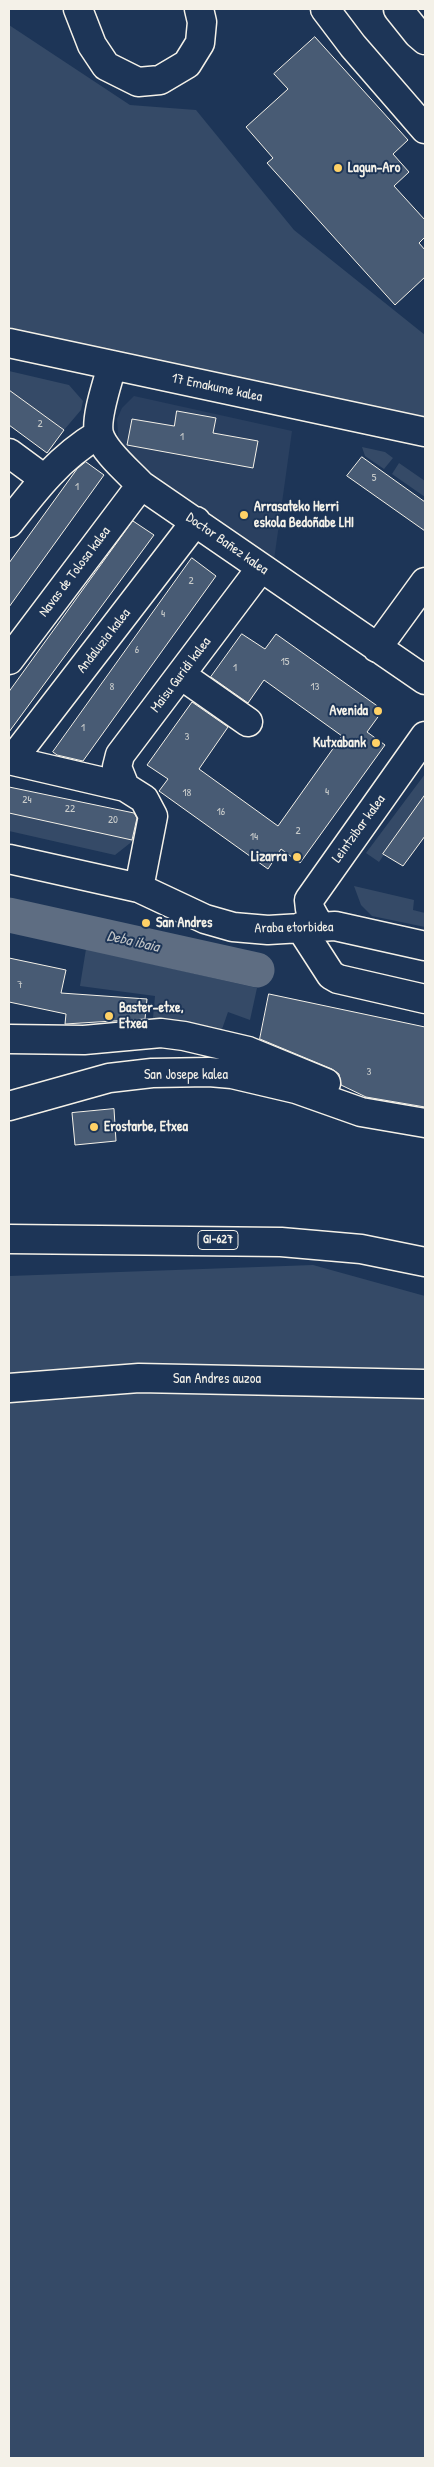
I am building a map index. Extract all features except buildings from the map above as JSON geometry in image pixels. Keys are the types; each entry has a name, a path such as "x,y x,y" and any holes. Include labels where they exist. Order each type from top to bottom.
{"street":[{"path":"78,9 92,45 106,66 138,82 160,80 187,64 200,43 202,22 199,9"},
{"path":"325,9 353,46 425,129"},
{"path":"398,9 425,40"},
{"name":"17 Emakume kalea","path":"9,342 425,432"},
{"path":"9,523 43,478 66,456 99,434 101,412 112,365"},
{"name":"Doctor Bañez kalea","path":"99,434 112,455 141,484 425,680"},
{"path":"9,453 43,478"},
{"name":"Navas de Tolosa kalea","path":"9,660 141,484"},
{"name":"Andaluzia kalea","path":"10,760 196,521"},
{"name":"Maisu Guridi kalea","path":"126,787 117,767 120,755 261,568"},
{"path":"377,648 425,582"},
{"path":"181,674 248,722"},
{"name":"Leintzibar kalea","path":"310,926 309,900 425,736"},
{"path":"10,760 126,787 144,800 153,816 139,888"},
{"name":"Araba etorbidea","path":"9,859 139,888 205,919 233,927 268,930 334,926 425,946"},
{"path":"310,926 331,976 425,999"},
{"path":"9,1039 84,1040 161,1033 184,1036 248,1051 312,1076 354,1100 361,1112"},
{"name":"San Josepe kalea","path":"9,1106 109,1078 152,1073 208,1072 232,1074 296,1089 361,1112 425,1123"},
{"name":"GI-627","path":"9,1239 280,1242 361,1249 425,1262"},
{"name":"San Andres auzoa","path":"9,1388 139,1378 425,1384"}],"shaded area":[{"path":"9,25 130,105 196,110 294,230 425,335 424,421 182,366 18,334 9,330"},
{"path":"9,371 69,385 83,401 81,410 64,430 9,390"},
{"name":"Arrasateko Herri eskola Bedoñabe LHI","path":"134,396 292,431 274,560 142,471 119,446 117,419 122,408"},
{"path":"362,447 385,452 393,458 384,469 365,456"},
{"path":"399,463 425,481 425,497 392,474"},
{"path":"425,774 425,795 379,862 366,853"},
{"path":"9,813 134,840 115,855 9,831"},
{"path":"354,886 414,900 413,910 425,913 425,927 372,916 361,905"},
{"path":"86,949 257,988 250,1020 228,1012 221,1032 153,1018 155,996 80,986"},
{"path":"313,1265 425,1296 425,2458 9,2458 9,1276"}],"waterway":[{"name":"Deba ibaia","path":"9,915 257,970"}],"place":[{"name":"Lagun-Aro","path":"338,168"},
{"name":"Arrasateko Herri eskola Bedoñabe LHI","path":"244,515"},
{"name":"Avenida","path":"378,711"},
{"name":"Kutxabank","path":"376,743"},
{"name":"Lizarra","path":"297,857"},
{"name":"San Andres","path":"146,923"},
{"name":"Baster-etxe, Etxea","path":"109,1016"},
{"name":"Erostarbe, Etxea","path":"94,1127"}]}
